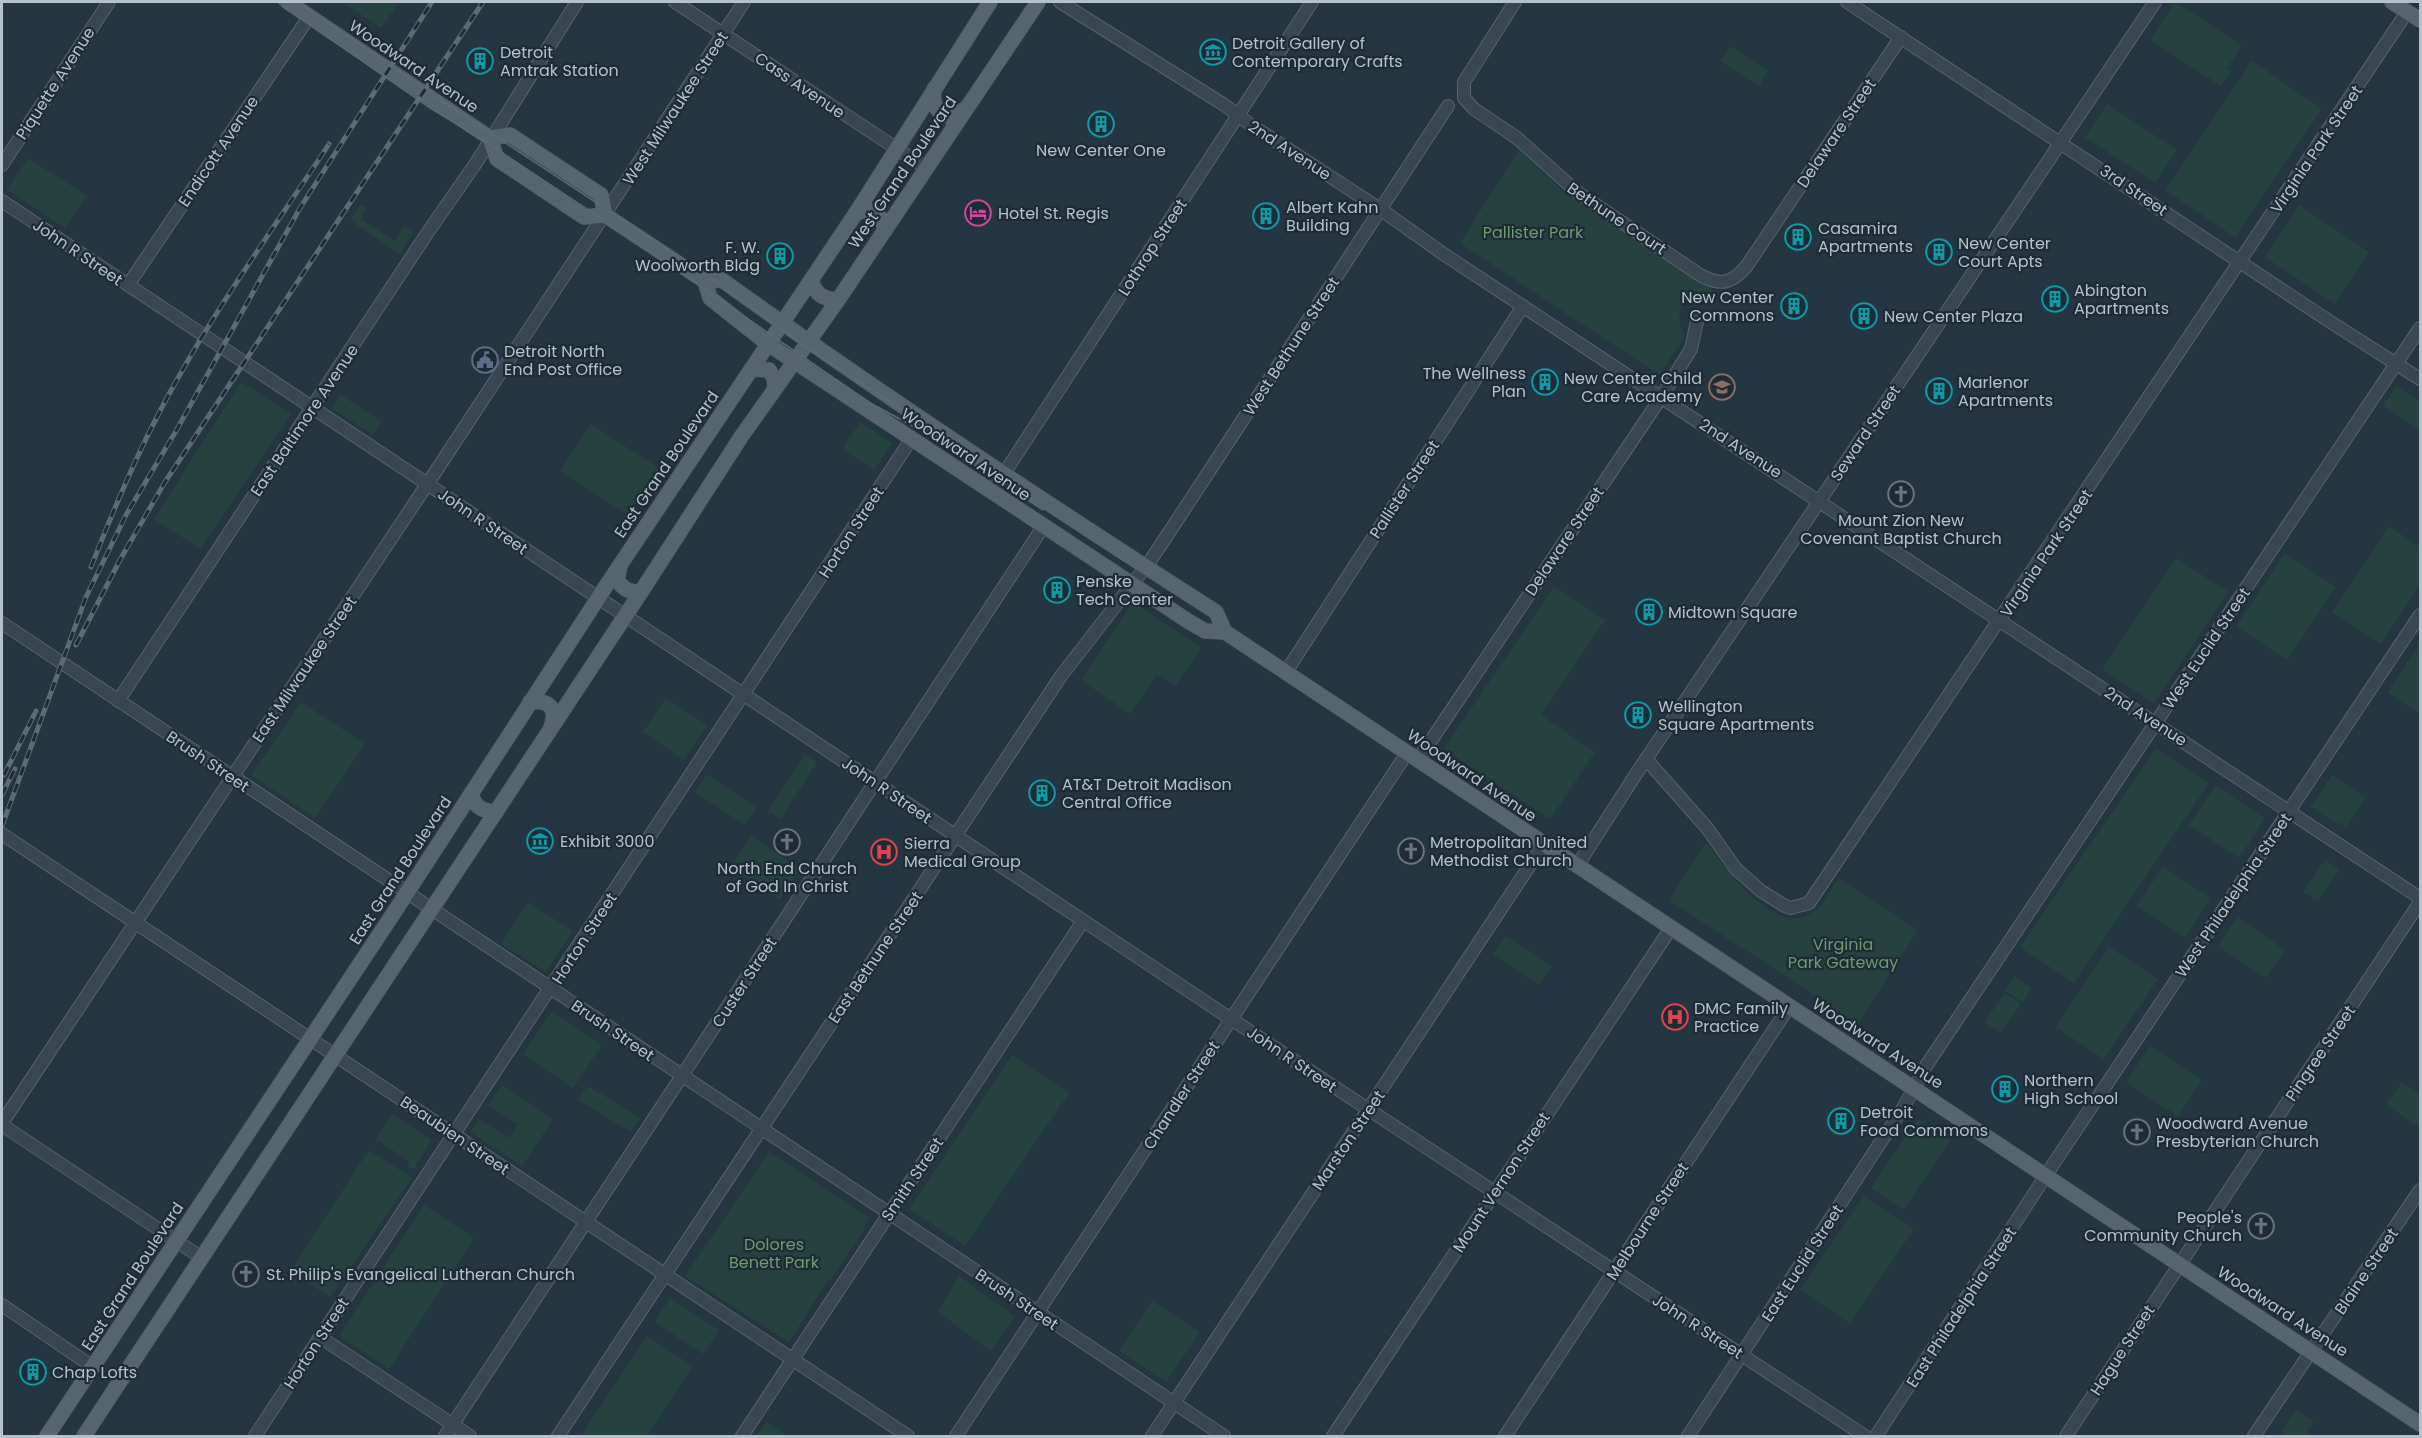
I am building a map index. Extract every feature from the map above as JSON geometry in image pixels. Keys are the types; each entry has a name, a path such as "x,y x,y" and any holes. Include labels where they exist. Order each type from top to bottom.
{"main road":[{"name":"Woodward Avenue","path":"288,2 490,138 497,159 584,218 605,215 705,281 722,280 809,343 1216,612 1225,632"},
{"name":"West Grand Boulevard","path":"782,323 856,213 990,2"},
{"name":"West Grand Boulevard","path":"795,363 1038,2"},
{"path":"2392,2 2414,16"},
{"path":"934,89 933,102 945,116 957,115 966,108"},
{"name":"Woodward Avenue","path":"490,138 510,135 601,195 605,215"},
{"path":"856,213 866,209 873,211 882,218 885,230"},
{"path":"811,280 814,289 823,298 838,300"},
{"name":"Woodward Avenue","path":"705,281 710,298 795,363 912,438 1131,585 1205,631 1225,632 2421,1424"},
{"name":"East Grand Boulevard","path":"47,1437 598,598 782,323"},
{"path":"84,1437 775,388 795,363"},
{"path":"751,369 769,370 774,378 775,388"},
{"path":"620,566 617,580 623,589 630,592 641,592"},
{"path":"530,702 538,701 550,705 555,718 550,730"},
{"path":"471,794 474,803 479,808 496,812"}],"street":[{"name":"Piquette Avenue","path":"2,165 109,2"},
{"name":"East Baltimore Avenue","path":"118,701 428,232 464,182 577,2"},
{"name":"Cass Avenue","path":"675,2 926,168"},
{"name":"West Milwaukee Street","path":"605,215 744,2"},
{"name":"2nd Avenue","path":"1060,2 1226,106 1251,126 1380,209 2421,900"},
{"name":"Lothrop Street","path":"992,492 1312,2"},
{"name":"Bethune Court","path":"1515,2 1465,79 1463,93 1470,106 1517,138 1576,192 1700,275 1717,283 1726,282"},
{"name":"3rd Street","path":"1847,2 2329,321 2421,379"},
{"name":"Seward Street","path":"1577,866 1646,759 2155,2"},
{"name":"Virginia Park Street","path":"1646,759 1707,828 1745,878 1785,906 1800,907 1809,903 2241,261 2414,16"},
{"name":"Endicott Avenue","path":"128,285 309,17"},
{"name":"Delaware Street","path":"1726,282 1733,280 1746,267 1901,37"},
{"name":"West Bethune Street","path":"1131,585 1448,106"},
{"name":"John R Street","path":"2,201 1083,921 1865,1437"},
{"name":"East Milwaukee Street","path":"2,1124 605,215"},
{"name":"Pallister Street","path":"1286,672 1523,306"},
{"name":"Delaware Street","path":"1412,756 1662,396 1691,349 1698,317"},
{"name":"West Euclid Street","path":"1914,1089 1926,1066 2421,328"},
{"name":"Horton Street","path":"255,1437 912,438"},
{"name":"Custer Street","path":"445,1437 1043,527"},
{"name":"East Bethune Street","path":"558,1437 1061,676 1131,585"},
{"name":"West Philadelphia Street","path":"2047,1177 2421,615"},
{"name":"Brush Street","path":"2,623 1224,1437"},
{"name":"Chandler Street","path":"956,1437 1231,1019 1412,756"},
{"name":"Beaubien Street","path":"2,834 908,1437"},
{"name":"Marston Street","path":"1152,1437 1544,844"},
{"name":"Pingree Street","path":"2179,1264 2421,900"},
{"name":"Smith Street","path":"742,1437 1083,921"},
{"name":"Mount Vernon Street","path":"1333,1437 1671,928"},
{"name":"Melbourne Street","path":"1504,1437 1789,1007"},
{"name":"East Euclid Street","path":"1688,1437 1914,1089"},
{"path":"2,1124 202,1258"},
{"name":"East Philadelphia Street","path":"1876,1437 2047,1177"},
{"name":"Blaine Street","path":"2254,1437 2421,1190"},
{"name":"Hague Street","path":"2066,1437 2179,1264"},
{"path":"2,1305 93,1367"},
{"path":"320,1337 470,1437"}],"green space":[{"path":"343,2 399,2 381,28"},
{"path":"2175,2 2242,45 2227,68 2231,71 2221,86 2150,40"},
{"path":"1730,46 1768,71 1759,86 1720,61"},
{"path":"2252,61 2322,109 2235,237 2165,190"},
{"path":"2107,104 2177,150 2155,183 2085,137"},
{"name":"Pallister Park","path":"1519,150 1567,195 1714,291 1708,301 1695,298 1682,305 1678,318 1685,337 1659,375 1460,243"},
{"path":"28,158 87,196 65,228 7,190"},
{"path":"360,205 367,207 361,219 393,240 397,241 397,236 404,227 413,232 400,254 350,220"},
{"path":"2299,205 2369,252 2335,304 2265,257"},
{"path":"241,382 291,414 200,549 154,519"},
{"path":"2396,386 2420,402 2420,430 2383,406"},
{"path":"341,395 382,422 373,435 331,408"},
{"path":"860,422 892,443 874,470 842,449"},
{"path":"591,424 660,469 628,515 560,471"},
{"path":"2389,526 2420,547 2420,585 2381,644 2332,612"},
{"path":"2285,553 2336,587 2287,660 2236,626"},
{"path":"2176,558 2228,592 2154,703 2102,669"},
{"path":"1554,586 1605,620 1541,715 1595,752 1550,819 1444,749"},
{"path":"1133,602 1201,648 1175,686 1157,674 1130,714 1081,680"},
{"path":"2420,643 2420,714 2388,693"},
{"path":"666,698 707,725 684,760 643,732"},
{"path":"301,702 365,744 315,818 251,775"},
{"path":"2156,748 2209,783 2074,983 2020,947"},
{"path":"805,755 817,762 780,819 768,811"},
{"path":"707,774 757,808 745,825 695,792"},
{"path":"2332,775 2366,798 2346,827 2339,822 2337,824 2311,807"},
{"path":"2216,785 2265,818 2239,858 2189,825"},
{"path":"751,836 800,869 780,900 730,867"},
{"name":"Virginia Park Gateway","path":"1706,842 1736,881 1750,895 1764,907 1779,915 1794,918 1809,915 1822,904 1840,879 1918,930 1858,1024 1669,900"},
{"path":"2325,860 2339,870 2318,901 2303,892"},
{"path":"2163,867 2211,898 2185,938 2137,906"},
{"path":"528,902 573,931 546,972 501,944"},
{"path":"2237,917 2285,950 2266,978 2218,946"},
{"path":"1506,936 1552,966 1539,985 1493,954"},
{"path":"2109,947 2158,979 2104,1059 2056,1027"},
{"path":"2015,976 2032,988 2023,1002 2005,991"},
{"path":"2005,993 2021,1004 2001,1033 1985,1022"},
{"path":"552,1011 602,1045 573,1088 523,1054"},
{"path":"2150,1046 2202,1080 2178,1116 2126,1083"},
{"path":"1012,1055 1069,1093 965,1246 909,1209"},
{"path":"2402,1082 2420,1094 2420,1128 2386,1105"},
{"path":"502,1085 553,1119 522,1166 470,1132 479,1119 509,1138 518,1125 488,1105"},
{"path":"588,1086 640,1118 631,1132 578,1100"},
{"path":"392,1114 432,1140 413,1170 408,1166 410,1162 376,1139"},
{"path":"1918,1119 1950,1141 1903,1210 1871,1188"},
{"path":"369,1150 412,1178 330,1297 290,1271"},
{"name":"Dolores Benett Park","path":"769,1152 870,1218 863,1228 865,1229 830,1281 828,1280 789,1342 685,1276"},
{"path":"1864,1196 1914,1229 1850,1323 1800,1290"},
{"path":"424,1205 474,1238 389,1369 339,1336"},
{"path":"959,1276 1015,1317 991,1351 938,1312"},
{"path":"670,1298 719,1330 703,1354 655,1322"},
{"path":"1152,1301 1200,1332 1166,1382 1119,1351"},
{"path":"647,1336 693,1366 647,1436 581,1436"},
{"path":"2295,1410 2314,1421 2304,1436 2288,1436 2281,1432"},
{"path":"766,1422 788,1436 757,1436"}],"tram line":[{"path":"277,2 427,106 486,142 614,227 872,404 926,433 1043,510"},
{"path":"298,2 437,98 705,274 806,347 916,419"}],"railway":[{"path":"2,826 86,597 126,515 176,431 300,208 432,2"},
{"path":"76,645 121,558 165,482 483,2"},
{"path":"91,567 130,472 176,381 239,278 329,144"},
{"path":"4,775 36,711"},
{"path":"2,795 15,769"}],"place":[{"name":"Detroit Gallery of Contemporary Crafts","path":"1213,52"},
{"name":"Detroit Amtrak Station","path":"480,61"},
{"name":"New Center One","path":"1101,124"},
{"name":"Hotel St. Regis","path":"978,213"},
{"name":"Albert Kahn Building","path":"1266,216"},
{"name":"Casamira Apartments","path":"1798,237"},
{"name":"New Center Court Apts","path":"1939,252"},
{"name":"F. W. Woolworth Bldg","path":"780,256"},
{"name":"Abington Apartments","path":"2055,299"},
{"name":"New Center Commons","path":"1794,306"},
{"name":"New Center Plaza","path":"1864,316"},
{"name":"Detroit North End Post Office","path":"485,360"},
{"name":"The Wellness Plan","path":"1545,382"},
{"name":"New Center Child Care Academy","path":"1722,387"},
{"name":"Marlenor Apartments","path":"1939,391"},
{"name":"Mount Zion New Covenant Baptist Church","path":"1901,494"},
{"name":"Penske Tech Center","path":"1057,590"},
{"name":"Midtown Square","path":"1649,612"},
{"name":"Wellington Square Apartments","path":"1638,715"},
{"name":"AT&T Detroit Madison Central Office","path":"1042,793"},
{"name":"Exhibit 3000","path":"540,841"},
{"name":"North End Church of God In Christ","path":"787,842"},
{"name":"Metropolitan United Methodist Church","path":"1411,851"},
{"name":"Sierra Medical Group","path":"884,852"},
{"name":"DMC Family Practice","path":"1675,1017"},
{"name":"Northern High School","path":"2005,1089"},
{"name":"Detroit Food Commons","path":"1841,1121"},
{"name":"Woodward Avenue Presbyterian Church","path":"2137,1132"},
{"name":"People's Community Church","path":"2261,1226"},
{"name":"St. Philip's Evangelical Lutheran Church","path":"246,1274"},
{"name":"Chap Lofts","path":"33,1372"}]}
